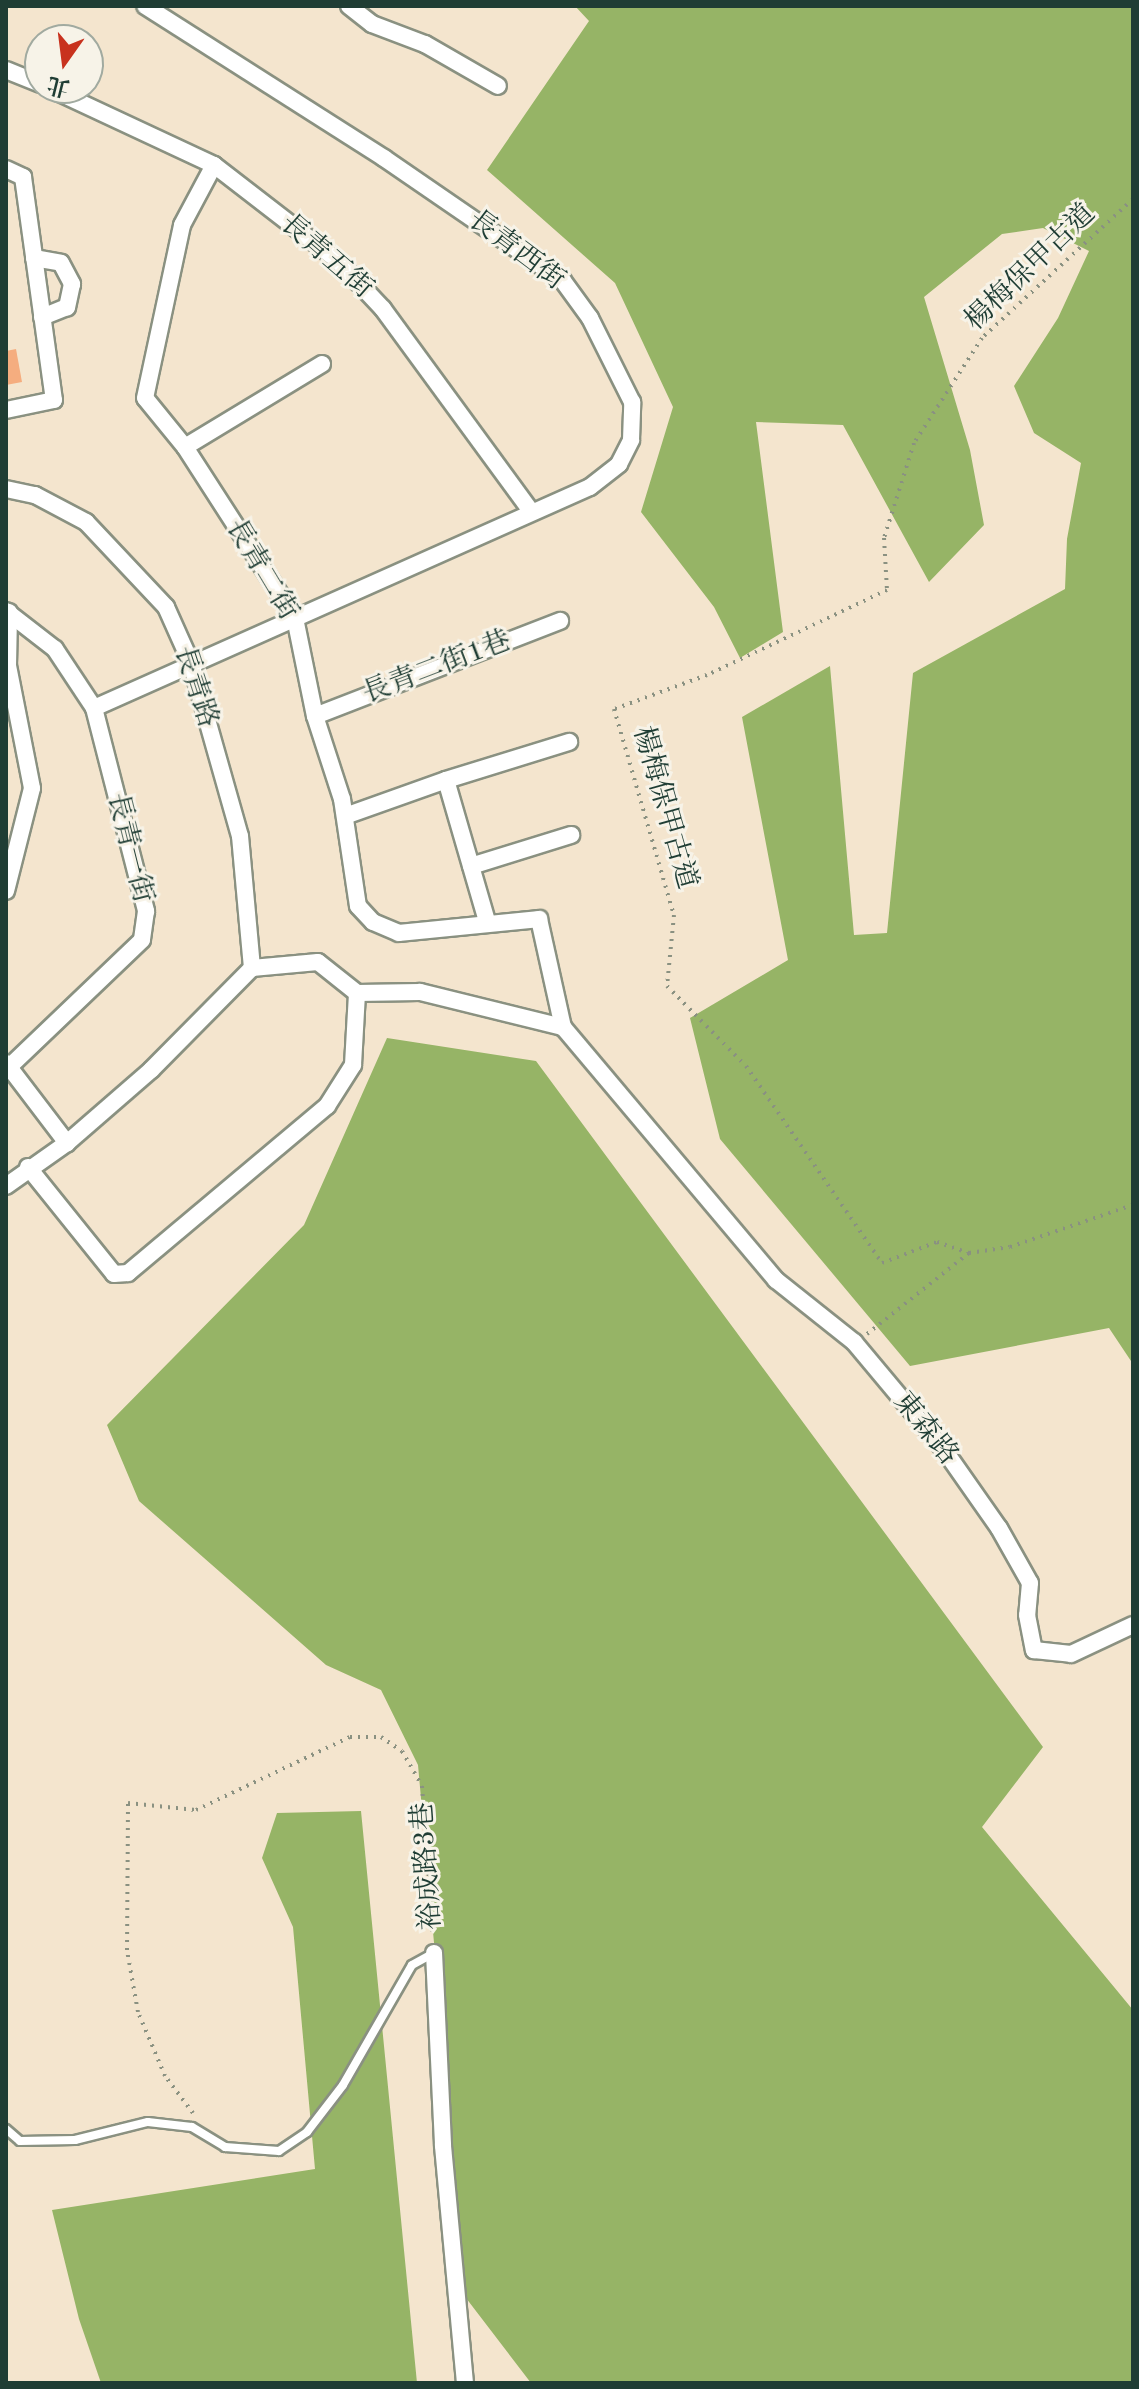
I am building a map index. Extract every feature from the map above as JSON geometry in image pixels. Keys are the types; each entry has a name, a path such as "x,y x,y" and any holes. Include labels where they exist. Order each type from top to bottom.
{"street":[{"name":"長青西街","path":"94,708 530,510 590,487 619,464 631,440 632,402 590,318 563,281 384,158 145,6"},
{"path":"349,6 372,24 425,44 498,86"},
{"name":"長青五街","path":"83,104 214,165 337,260 383,309 530,510"},
{"name":"長青二街","path":"214,165 182,225 145,398 185,447 295,618 315,716 345,816 358,906 373,922 399,933 487,921"},
{"path":"6,169 23,177 54,400 6,410"},
{"path":"34,258 61,263 72,284 67,307 42,317"},
{"path":"185,447 322,364"},
{"name":"長青路","path":"6,489 35,495 86,522 166,607 191,663 240,836 252,968"},
{"path":"6,891 32,788 8,666 7,611"},
{"name":"長青一街","path":"7,611 55,649 94,708 146,911 142,940 8,1065"},
{"name":"長青二街1巷","path":"315,716 560,621"},
{"path":"345,816 446,780 569,742"},
{"path":"6,1186 28,1167 67,1143 151,1070 252,968 318,962 357,993 420,992 563,1027 539,919 487,921 446,780"},
{"path":"471,866 571,835"},
{"path":"28,1167 114,1274 128,1273 327,1106 353,1065 357,993"},
{"name":"東森路","path":"563,1027 683,1165 776,1280 854,1342 999,1528 1030,1583 1027,1615 1034,1650 1071,1654 1133,1625"},
{"path":"8,1065 67,1143"},
{"name":"裕成路3巷","path":"434,1953 443,2146 465,2383"}],"lane":[{"path":"6,2129 20,2141 61,2140 148,2122 192,2127 225,2147 279,2151 307,2132 343,2085 412,1965 434,1953"}],"path":[{"name":"楊梅保甲古道","path":"1133,199 982,338 914,443 884,538 887,590 707,675 614,709 674,915 667,986 746,1066 882,1263 937,1242 969,1253 1010,1247 1133,1205"},
{"path":"854,1342 969,1253"},
{"name":"裕成路3巷","path":"192,2127 194,2108 165,2076 138,2012 126,1936 128,1803 196,1810 350,1737 381,1737 402,1751 422,1786 434,1953"}],"green space":[{"path":"575,6 1133,6 1133,1364 1109,1328 910,1366 720,1139 690,1018 788,960 742,717 830,666 854,935 887,933 913,673 1065,589 1067,539 1081,463 1034,433 1014,386 1058,318 1089,251 1043,228 1002,234 924,297 970,450 984,525 929,582 843,425 756,422 783,632 740,658 714,607 641,512 673,407 615,283 487,170 589,21"},
{"path":"387,1038 536,1061 1043,1747 982,1827 1133,2010 1133,2383 531,2383 466,2298 418,1765 381,1690 326,1665 139,1501 107,1425 304,1225"},
{"path":"361,1811 417,2383 101,2383 79,2319 52,2210 315,2169 293,1927 262,1858 277,1813"}],"building":[{"path":"16,349 22,382 6,385 6,351"}]}
